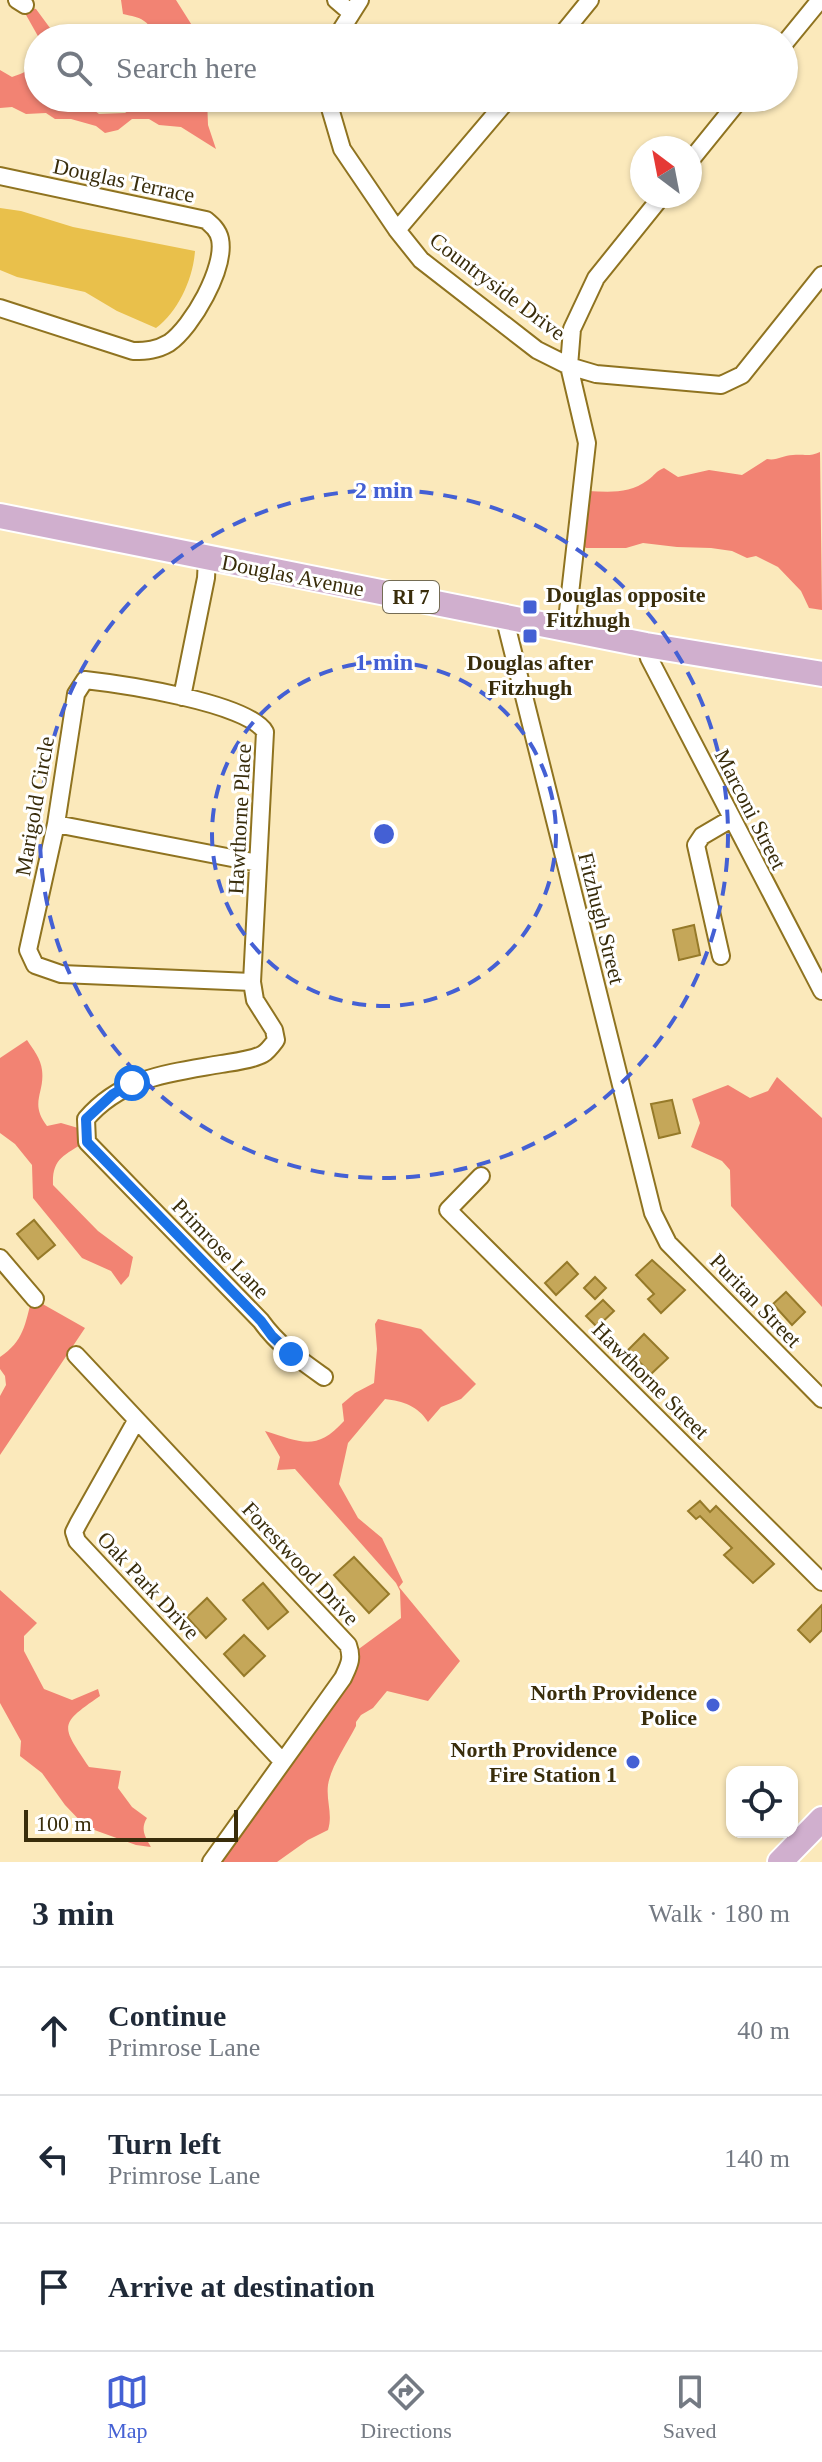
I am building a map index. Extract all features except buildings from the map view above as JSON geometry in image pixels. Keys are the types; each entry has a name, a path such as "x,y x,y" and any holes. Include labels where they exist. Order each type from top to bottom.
{"main road":[{"name":"Douglas Avenue","path":"0,516 646,645 822,674"},
{"path":"780,1862 822,1819"}],"street":[{"path":"336,0 355,6 344,24"},
{"path":"570,24 590,0"},
{"path":"798,27 820,0"},
{"name":"Countryside Drive","path":"331,112 342,149 421,260 537,350 569,366 596,374 721,385 742,375 822,275"},
{"path":"397,230 497,112"},
{"path":"702,146 730,112"},
{"name":"Douglas Terrace","path":"0,176 206,220 215,228 220,241 214,276 195,315 170,341 149,351 133,351 0,308"},
{"path":"566,629 587,443 569,366 572,329 596,278 652,208"},
{"path":"182,697 206,578 207,558"},
{"name":"Fitzhugh Street","path":"504,616 660,1230"},
{"name":"Marconi Street","path":"646,645 649,658 822,991"},
{"name":"Marigold Circle","path":"182,697 85,680 76,694 56,824 28,950 35,965 61,974 252,982"},
{"name":"Hawthorne Place","path":"182,697 241,713 260,723 265,732 252,982 255,1000 274,1030 276,1040"},
{"path":"721,956 696,845 702,836 731,819"},
{"path":"56,824 258,863"},
{"name":"Primrose Lane","path":"276,1040 263,1054 132,1083 113,1094 86,1119 87,1142 272,1336 324,1377"},
{"name":"Hawthorne Street","path":"481,1176 448,1210 822,1582"},
{"name":"Puritan Street","path":"660,1230 668,1243 822,1399"},
{"path":"0,1258 35,1299"},
{"name":"Forestwood Drive","path":"76,1355 348,1645 351,1662 343,1678 211,1862"},
{"name":"Oak Park Drive","path":"136,1421 74,1532 77,1541 282,1761"}],"shaded area":[{"path":"121,0 176,0 191,24 147,24 123,14"},
{"path":"21,6 36,9 47,24 31,24"},
{"path":"0,70 12,77 24,72 24,112 208,112 208,125 216,149 181,127 159,125 149,119 132,119 118,130 105,133 96,126 71,119 55,119 46,113 26,114 12,107 0,108"},
{"path":"0,208 73,227 195,251 183,294 171,313 156,328 117,311 85,292 17,277 0,270"},
{"path":"820,452 822,610 809,608 801,591 778,567 756,556 747,558 732,551 643,543 626,548 584,546 588,491 634,488 664,468 678,477 709,470 742,475 767,459"},
{"path":"27,1040 41,1066 38,1104 47,1126 61,1123 85,1130 85,1142 57,1163 53,1185 98,1231 133,1257 129,1276 121,1285 111,1271 82,1258 33,1198 32,1165 15,1144 0,1133 0,1058"},
{"path":"777,1077 822,1118 822,1307 731,1206 730,1170 722,1161 691,1147 700,1123 692,1099 728,1085 750,1098 768,1091"},
{"path":"32,1298 85,1328 0,1455 0,1396 6,1385 0,1369 0,1357 19,1338"},
{"path":"378,1319 421,1329 476,1384 461,1399 441,1407 428,1422 410,1405 385,1399 348,1443 339,1484 358,1518 382,1538 403,1582 399,1587 460,1661 428,1701 387,1691 373,1708 361,1715 330,1778 328,1830 277,1862 212,1862 356,1651 401,1618 400,1591 396,1583 295,1469 277,1470 280,1457 265,1431 308,1442 334,1431 344,1421 342,1404 374,1383 377,1349 375,1324"},
{"path":"0,1590 37,1623 24,1636 24,1651 44,1689 72,1700 98,1689 100,1696 71,1720 69,1734 89,1767 121,1771 118,1788 132,1807 147,1818 144,1829 151,1847 136,1845 86,1827 42,1773 20,1756 21,1741 0,1703"}],"place":[{"name":"Douglas opposite Fitzhugh","path":"530,607"},
{"name":"Douglas after Fitzhugh","path":"530,636"},
{"name":"North Providence Police","path":"713,1705"},
{"name":"North Providence Fire Station 1","path":"633,1762"}],"route":[{"path":"132,1083 113,1094 86,1119 87,1142 291,1354"}]}
